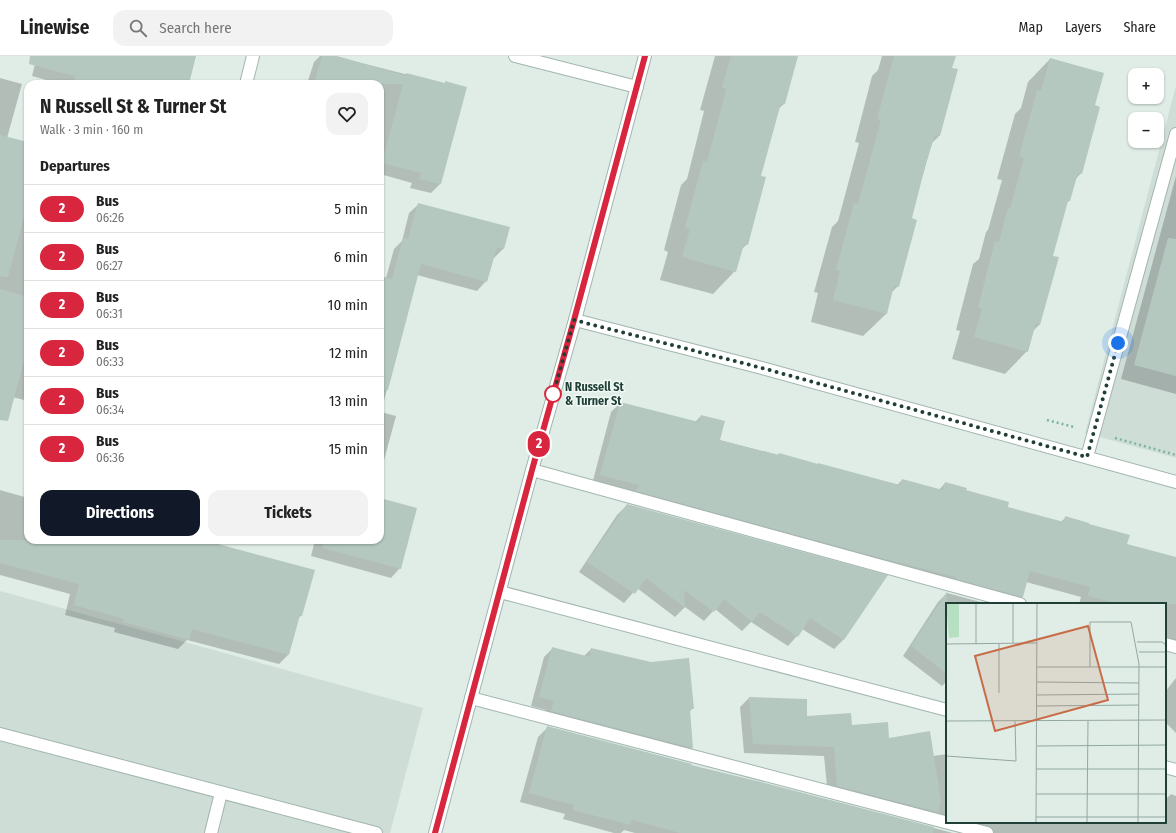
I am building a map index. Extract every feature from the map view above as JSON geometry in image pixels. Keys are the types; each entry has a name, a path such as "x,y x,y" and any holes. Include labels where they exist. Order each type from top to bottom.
{"street":[{"path":"247,80 253,56"},
{"path":"515,56 637,87"},
{"path":"435,833 645,56"},
{"path":"1087,457 1176,134"},
{"path":"574,320 762,368 1176,482"},
{"path":"532,470 1016,603"},
{"path":"500,592 946,710"},
{"path":"1166,644 1176,647"},
{"path":"472,698 946,822"},
{"path":"0,734 376,833"},
{"path":"1166,767 1176,770"},
{"path":"211,833 221,793"},
{"path":"949,823 987,833"}],"shaded area":[{"path":"1176,86 1176,458 1085,433 1160,148 1164,148 1164,132"},
{"path":"0,591 423,708 390,833 0,833"}],"building":[{"path":"30,56 196,56 190,80 74,80 75,76 29,64"},
{"path":"322,56 337,56 406,76 406,73 467,87 441,184 419,179 421,173 384,164 384,155 403,84 384,84 384,80 315,80"},
{"path":"731,56 798,56 785,104 781,103 761,176 766,177 748,245 744,244 736,272 682,257 690,229 685,228 703,161 707,162 726,89 722,87"},
{"path":"894,56 956,56 952,68 958,69 940,136 935,135 926,163 912,218 917,220 899,287 894,285 887,314 833,300 840,271 836,270 854,203 858,204 881,120 877,119"},
{"path":"1050,58 1104,73 1095,105 1100,107 1082,174 1078,173 1070,201 1068,201 1053,256 1059,257 1040,325 1036,323 1028,352 974,337 982,309 978,308 995,241 999,242 1008,208 1010,209 1024,158 1019,157 1037,90 1041,91"},
{"path":"0,135 24,141 24,217 8,277 0,276"},
{"path":"418,203 510,227 504,249 497,247 487,282 421,264 388,390 384,390 384,277 392,279 403,238 408,239"},
{"path":"1168,238 1176,239 1176,376 1134,365"},
{"path":"0,289 24,296 24,360 8,421 0,420"},
{"path":"620,402 699,422 701,415 725,421 720,440 778,455 779,453 900,485 902,479 943,490 945,482 967,488 966,490 1009,502 1008,507 1064,522 1065,516 1130,535 1127,544 1176,557 1176,604 1115,603 1088,596 1090,587 1030,571 1023,597 956,579 956,577 636,491 639,485 600,475"},
{"path":"384,499 417,508 401,569 323,548 324,544 384,544"},
{"path":"627,504 888,575 844,640 810,618 798,637 760,612 752,622 724,599 714,612 684,590 685,608 646,578 635,594 587,562"},
{"path":"0,540 24,540 24,544 218,544 315,570 289,655 192,629 189,640 123,622 124,619 74,605 79,584 0,563"},
{"path":"947,592 946,673 911,646"},
{"path":"552,647 590,657 591,648 651,662 689,658 694,709 690,709 693,748 551,711 554,701 539,697"},
{"path":"749,697 807,699 807,716 851,713 852,725 888,722 889,738 930,731 941,801 938,812 837,786 834,747 753,744"},
{"path":"547,726 692,764 691,765 934,827 933,833 680,833 632,820 630,825 573,810 574,805 529,793"}],"bus line":[{"name":"2","path":"435,833 645,56"}],"place":[{"name":"N Russell St & Turner St","path":"553,394"}],"route":[{"path":"553,394 574,320 762,368 1087,457 1118,343"}]}
